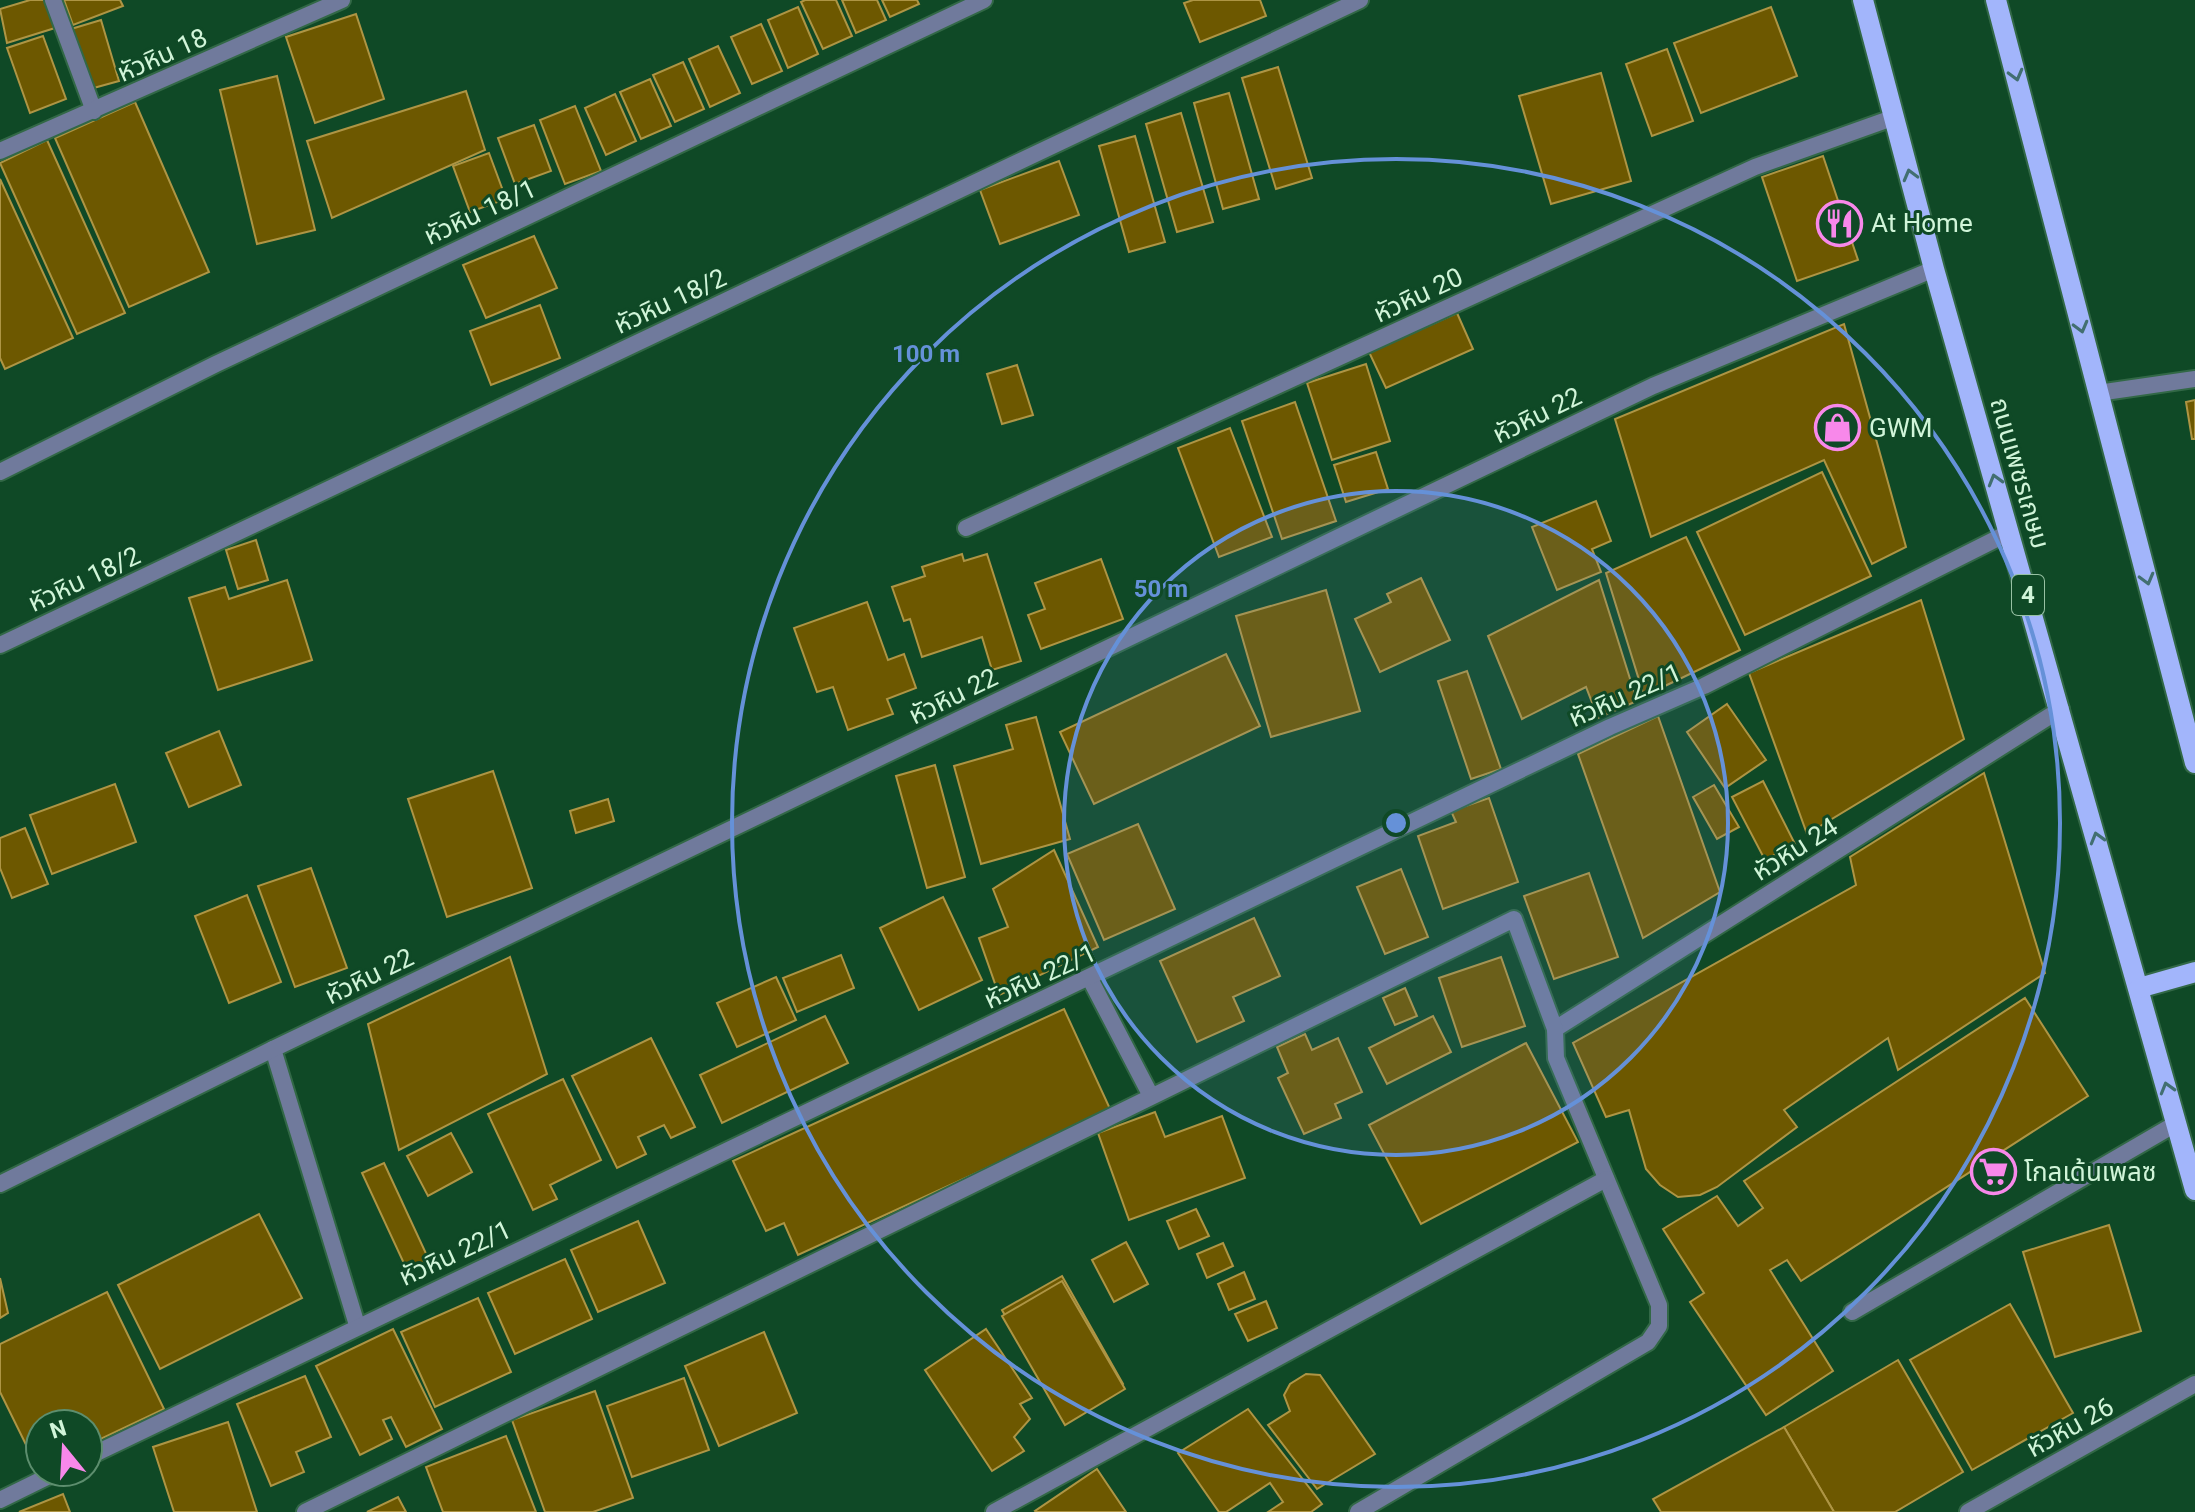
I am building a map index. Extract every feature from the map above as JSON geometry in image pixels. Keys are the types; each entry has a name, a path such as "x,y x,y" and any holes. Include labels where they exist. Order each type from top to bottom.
{"main road":[{"name":"ถนนเพชรเกษม","path":"1863,0 1934,269 2195,1190"},
{"path":"1996,0 2195,763"},
{"path":"2139,988 2195,972"}],"street":[{"path":"53,0 94,111"},
{"name":"หัวหิน 18","path":"0,151 94,111 317,6 342,0"},
{"name":"หัวหิน 18/1","path":"0,472 216,364 984,0"},
{"name":"หัวหิน 18/2","path":"0,645 1360,0"},
{"name":"หัวหิน 20","path":"966,528 1755,167 1895,117"},
{"name":"หัวหิน 22","path":"0,1184 273,1049 1653,386 1934,269"},
{"path":"2098,393 2195,379"},
{"name":"หัวหิน 22/1","path":"104,1449 357,1325 1090,979 1610,727 1704,686 2010,532"},
{"name":"หัวหิน 24","path":"1555,1029 2061,709"},
{"path":"305,1512 1514,919 1555,1029 1556,1058 1659,1305 1659,1326 1648,1342 1358,1512"},
{"path":"1090,979 1151,1096"},
{"path":"273,1049 357,1325"},
{"path":"1852,1312 2177,1123"},
{"path":"994,1512 1606,1179"},
{"name":"หัวหิน 26","path":"1968,1512 2195,1384"},
{"path":"0,1500 24,1488"}],"building":[{"path":"30,0 46,0 55,28 7,43 0,9"},
{"path":"64,0 120,0 123,6 73,25"},
{"path":"836,0 852,36 823,49 801,2"},
{"path":"842,0 877,0 886,20 856,33"},
{"path":"882,0 917,0 919,4 890,17"},
{"path":"1193,0 1260,0 1266,16 1200,42 1184,3"},
{"path":"798,7 818,54 788,68 768,20"},
{"path":"1771,7 1797,76 1701,113 1674,43"},
{"path":"356,14 384,99 315,123 286,37"},
{"path":"101,20 119,81 90,89 71,29"},
{"path":"761,24 782,71 752,84 731,37"},
{"path":"43,36 66,99 30,113 7,48"},
{"path":"718,46 740,93 710,107 689,59"},
{"path":"1667,49 1693,121 1652,136 1626,64"},
{"path":"683,62 704,109 675,122 653,75"},
{"path":"1278,67 1312,178 1276,189 1242,78"},
{"path":"1601,73 1631,181 1551,204 1519,96"},
{"path":"277,76 315,230 257,244 220,90"},
{"path":"650,79 671,126 641,139 620,92"},
{"path":"466,91 485,150 332,218 307,141"},
{"path":"1229,93 1259,199 1223,209 1194,103"},
{"path":"615,94 636,141 606,155 585,108"},
{"path":"135,102 209,272 129,307 55,138"},
{"path":"575,106 601,171 565,184 540,120"},
{"path":"1181,113 1213,222 1177,232 1146,124"},
{"path":"534,125 551,171 515,184 498,138"},
{"path":"1135,136 1165,242 1129,252 1099,146"},
{"path":"47,140 125,313 77,334 0,163"},
{"path":"489,153 506,199 470,212 453,166"},
{"path":"1823,156 1858,260 1797,281 1762,177"},
{"path":"1059,161 1079,215 1000,244 980,190"},
{"path":"0,179 73,338 5,369 0,358"},
{"path":"534,236 557,288 486,318 463,265"},
{"path":"540,305 560,358 491,385 470,331"},
{"path":"1457,313 1473,349 1386,388 1369,352"},
{"path":"1844,324 1906,547 1872,564 1824,460 1651,537 1615,419"},
{"path":"1366,364 1390,441 1332,460 1307,383"},
{"path":"1017,365 1033,415 1002,424 987,374"},
{"path":"2195,400 2195,439 2192,439 2186,402"},
{"path":"1295,402 1336,521 1282,539 1242,421"},
{"path":"1230,428 1272,537 1219,557 1178,448"},
{"path":"1376,452 1388,489 1346,502 1334,465"},
{"path":"1822,472 1871,576 1745,635 1697,532"},
{"path":"1596,501 1611,541 1592,549 1601,572 1557,590 1532,527"},
{"path":"1686,537 1740,650 1644,696 1606,573"},
{"path":"256,540 268,580 238,589 226,550"},
{"path":"962,554 964,561 987,554 1021,661 992,670 982,637 922,657 910,619 904,621 892,587 925,576 922,567"},
{"path":"1101,559 1123,619 1041,649 1028,615 1045,609 1035,583"},
{"path":"1421,578 1450,640 1380,672 1355,619 1391,602 1387,594"},
{"path":"287,580 312,660 218,690 189,598 225,587 229,599"},
{"path":"1599,580 1637,701 1598,718 1586,687 1522,719 1488,636"},
{"path":"1326,590 1360,711 1271,737 1236,616"},
{"path":"1921,600 1964,739 1807,834 1749,673"},
{"path":"867,602 888,660 904,654 916,688 887,699 893,714 848,730 833,687 817,692 794,628"},
{"path":"1226,654 1260,726 1094,804 1060,732"},
{"path":"1467,671 1501,769 1471,779 1438,681"},
{"path":"1727,704 1766,760 1725,788 1687,732"},
{"path":"1658,716 1720,892 1643,938 1578,754"},
{"path":"1036,717 1070,839 981,864 954,766 1013,749 1006,725"},
{"path":"219,731 241,785 189,807 166,753"},
{"path":"935,765 965,877 927,888 896,776"},
{"path":"493,771 532,888 447,917 408,799"},
{"path":"1984,773 2045,973 1898,1070 1888,1038 1784,1110 1797,1127 1717,1187 1700,1195 1678,1197 1660,1185 1646,1169 1629,1110 1606,1117 1573,1043 1856,885 1850,857"},
{"path":"1763,781 1795,844 1765,860 1732,797"},
{"path":"115,784 136,842 52,874 30,815"},
{"path":"1714,785 1739,827 1717,839 1693,797"},
{"path":"1489,798 1518,882 1443,909 1418,836 1456,822 1451,811"},
{"path":"608,799 614,821 576,833 570,811"},
{"path":"1138,824 1175,909 1104,940 1067,854"},
{"path":"25,828 48,884 12,898 0,868 0,838"},
{"path":"1054,850 1098,947 999,995 979,938 1008,927 993,889"},
{"path":"311,868 347,968 295,987 258,886"},
{"path":"1401,869 1428,937 1385,954 1357,887"},
{"path":"1589,873 1618,957 1554,979 1524,896"},
{"path":"247,895 281,982 229,1003 195,916"},
{"path":"943,897 982,980 919,1010 880,928"},
{"path":"1254,918 1280,976 1233,997 1244,1021 1197,1042 1160,961"},
{"path":"841,955 854,988 797,1012 783,978"},
{"path":"510,957 547,1074 399,1150 368,1024"},
{"path":"1501,957 1525,1026 1462,1047 1439,978"},
{"path":"776,977 796,1020 737,1047 717,1003"},
{"path":"1405,988 1417,1016 1395,1025 1383,998"},
{"path":"2025,998 2088,1096 1801,1281 1787,1260 1770,1270 1833,1371 1766,1415 1690,1302 1704,1293 1663,1229 1717,1196 1738,1226 1763,1208 1744,1181"},
{"path":"1064,1009 1111,1111 798,1255 784,1223 766,1231 733,1161"},
{"path":"825,1016 848,1063 722,1123 700,1075"},
{"path":"1433,1016 1451,1052 1387,1084 1369,1048"},
{"path":"1305,1034 1312,1050 1338,1038 1362,1092 1335,1104 1341,1118 1304,1134 1278,1078 1288,1073 1277,1047"},
{"path":"651,1038 695,1127 671,1138 664,1125 638,1137 646,1154 617,1168 572,1076"},
{"path":"1526,1043 1578,1142 1421,1224 1369,1125"},
{"path":"563,1079 601,1160 550,1185 557,1199 533,1210 488,1114"},
{"path":"1155,1112 1165,1137 1222,1116 1245,1178 1129,1220 1098,1133"},
{"path":"451,1133 472,1172 428,1196 407,1156"},
{"path":"384,1163 429,1260 407,1270 362,1173"},
{"path":"1196,1209 1209,1236 1179,1249 1167,1221"},
{"path":"259,1214 302,1298 160,1369 118,1285"},
{"path":"638,1221 665,1283 598,1312 571,1250"},
{"path":"2109,1225 2141,1331 2055,1357 2023,1252"},
{"path":"1126,1242 1148,1284 1114,1302 1092,1260"},
{"path":"1223,1243 1233,1266 1207,1278 1197,1254"},
{"path":"565,1259 592,1319 515,1354 488,1293"},
{"path":"1244,1272 1255,1299 1229,1310 1218,1284"},
{"path":"1062,1276 1123,1384 1064,1418 1002,1310"},
{"path":"0,1278 8,1313 0,1318"},
{"path":"1062,1281 1125,1389 1065,1425 1002,1316"},
{"path":"107,1292 164,1409 104,1437 104,1408 24,1408 24,1441 0,1392 0,1344"},
{"path":"478,1298 511,1372 435,1407 401,1332"},
{"path":"1266,1301 1277,1328 1248,1341 1235,1314"},
{"path":"2010,1304 2073,1413 1972,1470 1910,1360"},
{"path":"393,1329 442,1429 406,1447 391,1417 383,1420 392,1439 360,1455 316,1366"},
{"path":"986,1329 1032,1398 1020,1404 1030,1419 1014,1437 1024,1451 992,1471 925,1370"},
{"path":"764,1332 797,1413 719,1446 685,1366"},
{"path":"1898,1360 1963,1472 1895,1512 1834,1512 1784,1427"},
{"path":"1306,1374 1320,1375 1375,1454 1317,1489 1268,1425 1290,1411 1284,1395 1290,1384"},
{"path":"305,1376 331,1437 296,1452 304,1472 271,1486 237,1404"},
{"path":"684,1378 709,1450 632,1477 607,1406"},
{"path":"595,1391 633,1498 593,1512 545,1512 512,1420"},
{"path":"1248,1409 1322,1504 1311,1512 1268,1512 1283,1502 1270,1483 1226,1512 1219,1512 1178,1453"},
{"path":"228,1422 257,1512 174,1512 153,1447"},
{"path":"1784,1427 1834,1512 1661,1512 1653,1499"},
{"path":"506,1436 536,1512 443,1512 426,1467"},
{"path":"1097,1469 1126,1512 1035,1511"},
{"path":"63,1494 70,1512 19,1512"},
{"path":"398,1497 406,1512 367,1512"}],"place":[{"name":"At Home","path":"1840,223"},
{"name":"GWM","path":"1838,428"},
{"name":"โกลเด้นเพลซ","path":"1993,1172"}]}
